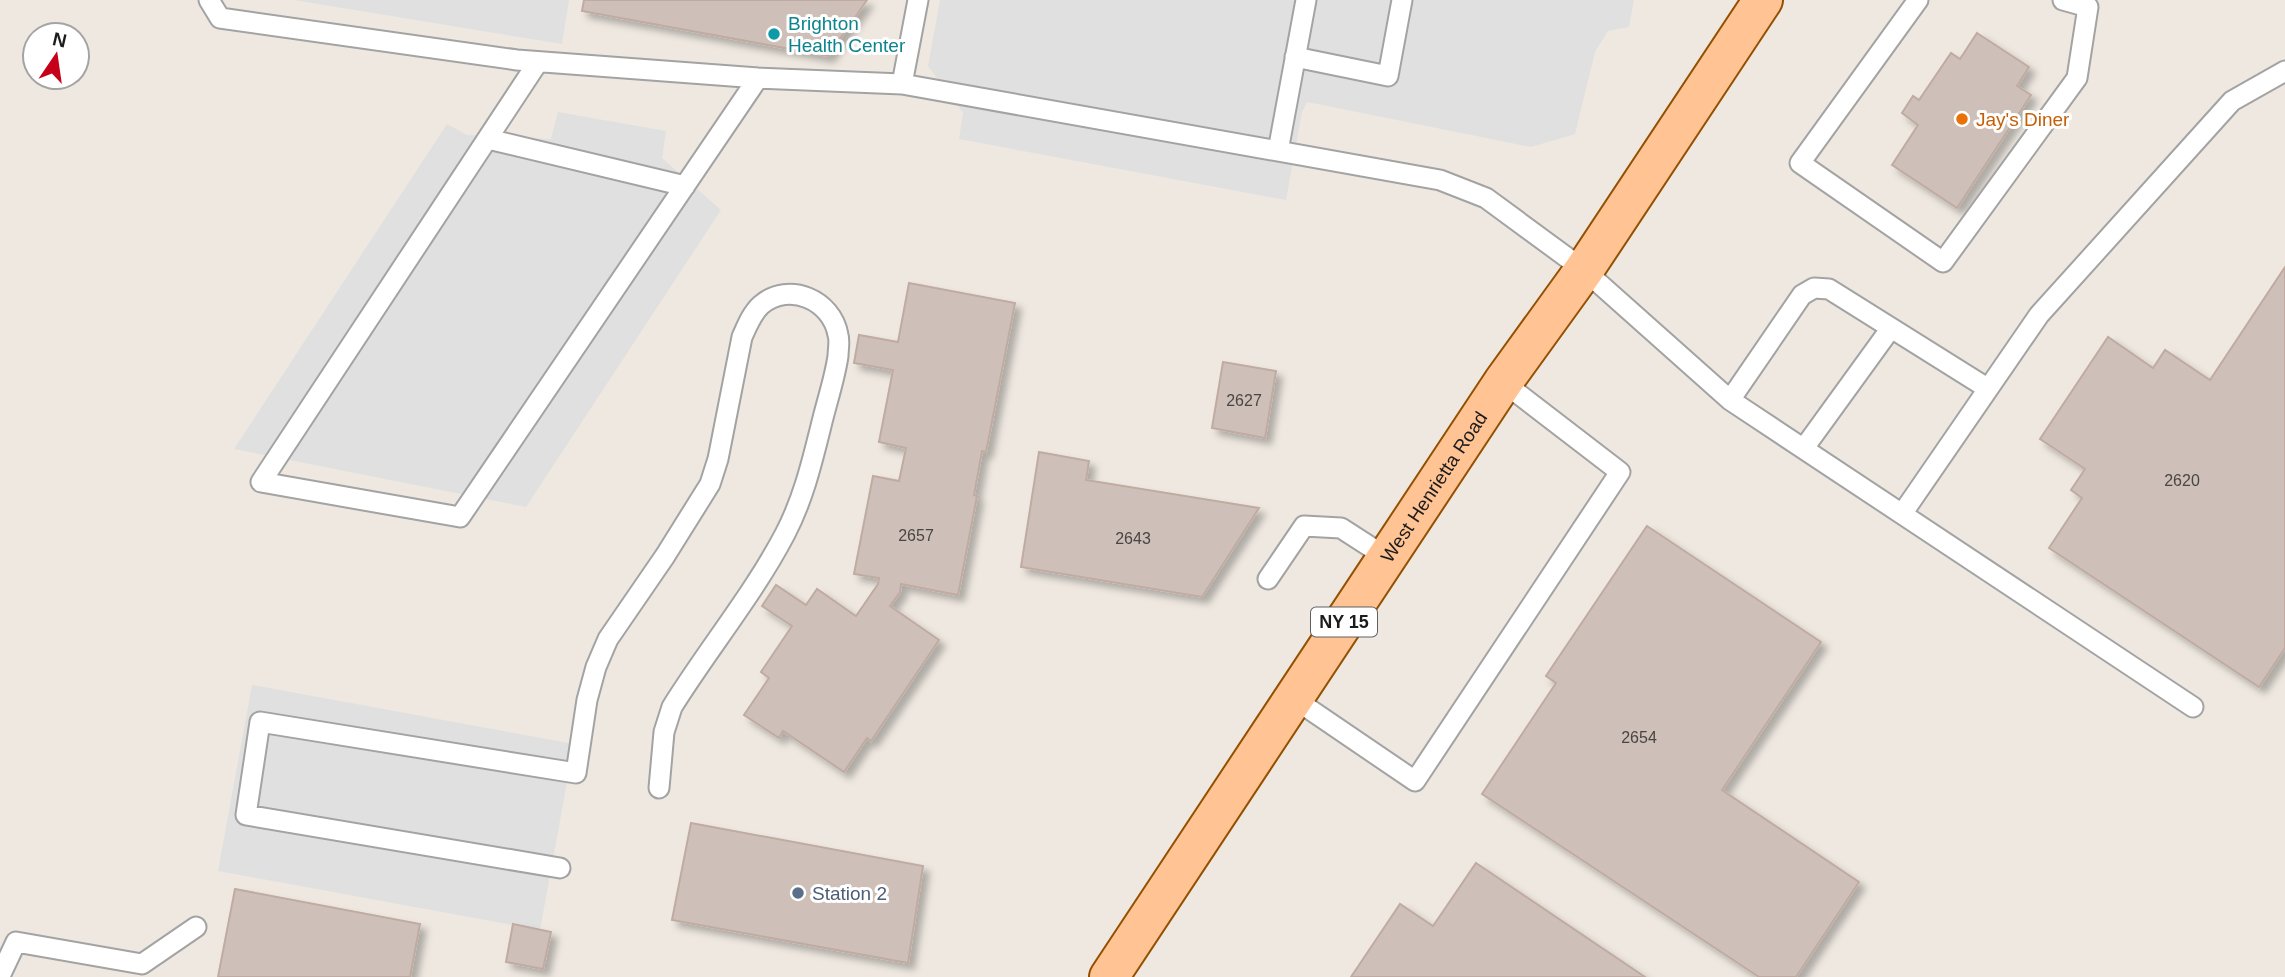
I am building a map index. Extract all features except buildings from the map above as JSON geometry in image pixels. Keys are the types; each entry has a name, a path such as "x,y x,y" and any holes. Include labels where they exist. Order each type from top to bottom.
{"main road":[{"name":"West Henrietta Road","path":"1109,977 1503,382 1584,270 1763,0"}],"lane":[{"path":"209,0 220,18 538,62 758,78 902,84 1440,180 1486,198 1584,270 1730,400 2193,707"},
{"path":"902,84 918,0"},
{"path":"1279,151 1306,0"},
{"path":"1296,57 1388,76 1402,0"},
{"path":"1917,0 1800,163 1943,262 2077,78 2088,7 2063,0"},
{"path":"538,62 261,482 460,517 758,78"},
{"path":"1902,514 2039,315 2232,101 2285,71"},
{"path":"488,139 685,186"},
{"path":"1730,400 1802,295 1814,288 1829,289 1987,388"},
{"path":"561,868 246,815 260,722 576,773 587,701 596,667 608,639 666,556 710,484 718,459 742,337 761,305 781,294 796,294 819,302 831,317 838,335 837,358 812,462 802,496 786,534 672,707 664,732 659,788"},
{"path":"1804,448 1891,328"},
{"path":"1293,698 1415,780 1620,472 1503,382"},
{"path":"1268,579 1304,526 1341,528 1386,557"},
{"path":"0,976 16,942 142,964 197,927"}],"shaded area":[{"path":"294,0 569,0 562,44"},
{"path":"940,0 1634,0 1629,27 1608,31 1595,52 1575,134 1531,147 1307,102 1302,112 1286,200 959,139 963,113 928,66"},
{"path":"558,112 666,131 662,158 721,210 526,507 234,449 447,124 467,135 551,139"},
{"path":"252,685 574,744 540,930 218,871"}],"place":[{"name":"Brighton Health Center","path":"774,34"},
{"name":"Jay's Diner","path":"1962,119"},
{"name":"Station 2","path":"798,893"}]}
